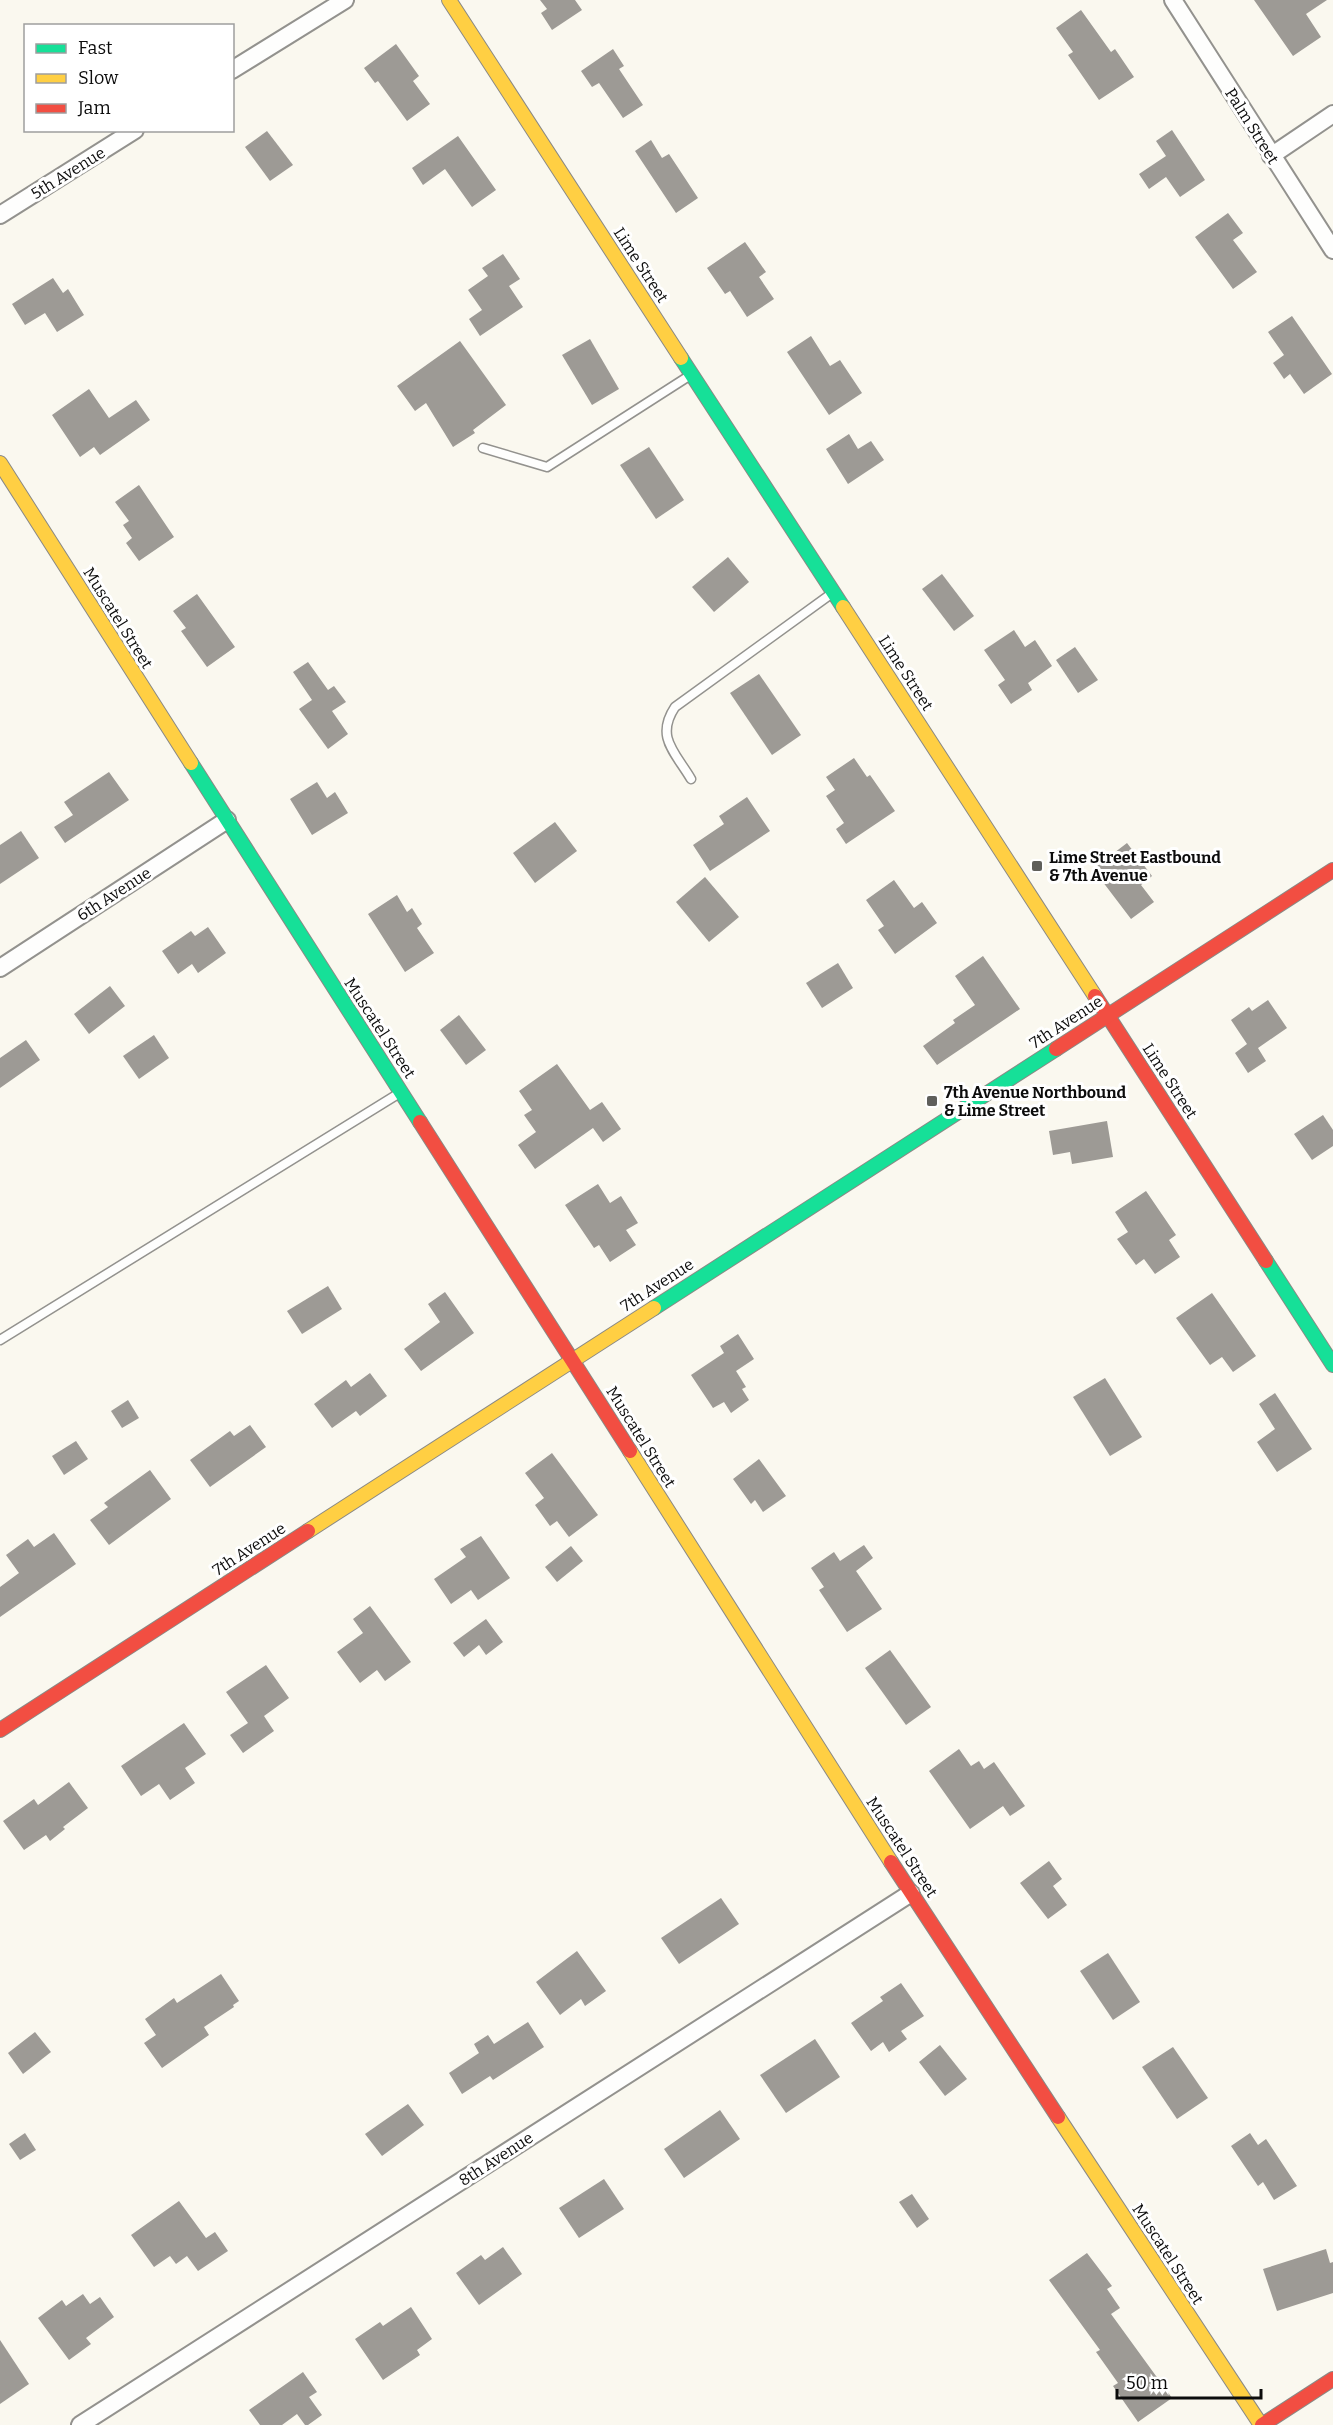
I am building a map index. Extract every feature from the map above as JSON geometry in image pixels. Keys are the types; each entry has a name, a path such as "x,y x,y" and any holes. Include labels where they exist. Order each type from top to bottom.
{"street":[{"path":"234,69 345,0"},
{"name":"Lime Street","path":"449,0 1108,1014 1333,1365"},
{"name":"Palm Street","path":"1173,0 1333,250"},
{"path":"1271,156 1333,114"},
{"name":"5th Avenue","path":"0,215 132,132"},
{"name":"Muscatel Street","path":"0,463 911,1893 1262,2425"},
{"name":"6th Avenue","path":"0,968 227,820"},
{"name":"7th Avenue","path":"0,1730 1333,870"},
{"name":"8th Avenue","path":"80,2425 911,1893"},
{"path":"1262,2425 1333,2379"}],"lane":[{"path":"483,448 547,467 692,374"},
{"path":"691,779 665,733 667,720 675,707 834,592"},
{"path":"0,1340 401,1092"}],"building":[{"path":"540,0 575,0 582,10 552,30 541,13 547,9"},
{"path":"1254,0 1327,0 1306,14 1321,37 1293,56"},
{"path":"1081,10 1111,52 1115,49 1134,77 1099,100 1068,55 1073,52 1056,28"},
{"path":"396,44 419,76 413,81 430,104 407,121 378,81 375,83 364,68"},
{"path":"613,49 624,66 619,69 643,105 623,118 599,83 592,87 581,71"},
{"path":"1172,130 1205,180 1180,197 1166,177 1149,189 1139,174 1166,156 1156,141"},
{"path":"267,131 293,165 270,181 245,147"},
{"path":"458,136 496,190 472,207 445,169 423,185 412,168"},
{"path":"651,140 662,158 669,154 698,198 676,213 635,151"},
{"path":"1228,213 1243,233 1233,240 1257,272 1233,289 1195,237"},
{"path":"745,242 766,272 759,277 774,299 747,317 730,291 725,294 707,268"},
{"path":"503,254 520,279 509,286 523,307 480,336 469,319 482,310 468,290 488,276 482,268"},
{"path":"53,278 63,293 68,289 84,315 57,332 45,313 25,325 12,304"},
{"path":"1292,316 1332,374 1304,394 1290,374 1284,379 1273,363 1284,355 1268,332"},
{"path":"811,336 830,366 840,360 862,393 829,415 787,352"},
{"path":"590,339 619,389 592,405 562,355"},
{"path":"460,341 506,405 473,430 475,433 453,447 426,403 415,411 397,386"},
{"path":"89,389 109,418 136,400 150,420 100,455 94,447 80,457 52,415"},
{"path":"849,434 858,449 871,441 884,460 848,484 826,449"},
{"path":"649,447 684,500 656,519 620,465"},
{"path":"139,485 174,537 139,561 126,543 132,538 123,525 129,521 115,502"},
{"path":"728,557 749,582 714,612 692,587"},
{"path":"942,574 974,616 954,631 922,589"},
{"path":"197,594 235,647 207,667 181,631 186,628 173,611"},
{"path":"1014,630 1025,647 1035,640 1052,666 1028,683 1032,690 1011,704 998,685 1005,680 984,650"},
{"path":"1075,647 1098,680 1078,693 1056,660"},
{"path":"308,662 328,690 334,686 346,702 332,711 348,734 328,749 299,709 312,700 293,672"},
{"path":"759,674 801,735 772,755 730,693"},
{"path":"854,758 867,777 870,775 895,811 846,844 836,829 844,823 826,796 835,790 826,777"},
{"path":"109,772 129,800 65,843 54,827 73,815 64,802"},
{"path":"317,782 327,798 335,792 348,813 312,835 290,799"},
{"path":"747,797 770,831 710,871 693,845 724,824 719,816"},
{"path":"555,822 577,851 535,883 513,853"},
{"path":"21,831 39,858 0,884 0,845"},
{"path":"1127,843 1152,876 1141,885 1154,902 1131,919 1093,869"},
{"path":"705,877 739,917 709,942 676,902"},
{"path":"894,880 914,908 922,902 937,923 895,954 878,930 884,926 866,900"},
{"path":"397,895 407,912 412,908 422,924 417,928 434,953 405,972 368,914"},
{"path":"208,927 226,953 198,973 192,964 178,974 162,951 191,931 195,936"},
{"path":"983,956 1020,1009 937,1065 923,1046 955,1023 953,1020 975,1005 955,976"},
{"path":"838,963 853,988 822,1008 806,983"},
{"path":"110,986 125,1006 89,1034 74,1014"},
{"path":"1268,1000 1287,1028 1258,1048 1266,1061 1248,1073 1235,1053 1247,1044 1231,1020 1249,1007 1252,1011"},
{"path":"459,1015 486,1050 466,1065 440,1030"},
{"path":"154,1035 169,1058 139,1079 123,1056"},
{"path":"26,1040 40,1060 0,1088 0,1058"},
{"path":"557,1064 590,1110 602,1102 621,1129 603,1142 593,1128 535,1169 518,1145 536,1132 524,1115 532,1110 519,1091"},
{"path":"1323,1115 1333,1130 1333,1146 1312,1160 1294,1134"},
{"path":"1107,1121 1113,1157 1072,1164 1070,1152 1053,1155 1049,1131"},
{"path":"598,1184 610,1203 621,1196 638,1223 626,1230 636,1245 610,1262 599,1245 594,1248 565,1205"},
{"path":"1146,1191 1176,1235 1169,1240 1180,1257 1155,1274 1144,1259 1136,1265 1117,1239 1128,1232 1115,1212"},
{"path":"328,1286 342,1309 302,1334 287,1311"},
{"path":"445,1292 474,1333 421,1371 404,1349 440,1322 428,1304"},
{"path":"1212,1293 1256,1356 1233,1372 1222,1357 1210,1365 1176,1318"},
{"path":"738,1334 754,1359 736,1371 746,1387 742,1389 749,1400 731,1413 724,1402 713,1408 691,1375 724,1353 720,1346"},
{"path":"370,1373 387,1396 360,1416 356,1411 332,1428 314,1404 346,1380 351,1387"},
{"path":"1105,1378 1142,1437 1110,1456 1073,1397"},
{"path":"1275,1393 1312,1449 1277,1472 1257,1442 1275,1429 1259,1404"},
{"path":"128,1400 139,1418 122,1428 111,1411"},
{"path":"250,1425 266,1447 210,1487 190,1460 230,1431 234,1436"},
{"path":"76,1441 88,1459 64,1475 52,1456"},
{"path":"552,1453 598,1515 569,1537 557,1521 550,1526 535,1505 544,1498 525,1473"},
{"path":"759,1459 786,1496 763,1512 755,1500 751,1504 733,1479"},
{"path":"150,1470 171,1499 109,1545 90,1520 108,1507 104,1503"},
{"path":"54,1533 76,1564 0,1617 0,1587 19,1573 6,1555 28,1539 34,1547"},
{"path":"481,1536 510,1578 478,1600 471,1590 451,1604 434,1579 466,1557 460,1549"},
{"path":"864,1545 873,1558 856,1571 882,1609 847,1632 819,1590 824,1587 811,1568 834,1552 840,1561"},
{"path":"571,1546 583,1561 557,1582 545,1567"},
{"path":"370,1606 411,1662 385,1681 377,1670 360,1683 337,1652 363,1633 353,1619"},
{"path":"486,1619 503,1642 486,1655 479,1645 464,1657 453,1643"},
{"path":"890,1650 931,1707 906,1725 865,1668"},
{"path":"266,1665 289,1698 264,1716 274,1731 243,1753 230,1735 248,1723 226,1692"},
{"path":"184,1723 206,1754 185,1768 195,1783 170,1800 159,1784 141,1796 121,1766"},
{"path":"959,1749 971,1766 979,1761 984,1769 994,1762 1025,1806 1010,1816 1003,1806 970,1829 929,1771"},
{"path":"69,1782 88,1808 63,1827 65,1829 50,1841 46,1835 24,1850 3,1821 34,1799 38,1805"},
{"path":"1049,1861 1062,1879 1053,1886 1067,1905 1048,1919 1020,1883"},
{"path":"721,1898 739,1924 679,1964 661,1938"},
{"path":"577,1951 606,1991 585,2006 581,1999 560,2015 536,1982"},
{"path":"1108,1953 1140,2002 1113,2020 1080,1971"},
{"path":"221,1974 239,2001 233,2005 234,2007 204,2027 209,2035 162,2068 144,2043 156,2035 145,2019 174,1998 177,2003"},
{"path":"901,1983 924,2016 901,2031 907,2039 889,2052 883,2042 871,2051 851,2023 883,2001 880,1997"},
{"path":"528,2022 544,2047 493,2080 490,2076 462,2094 449,2073 479,2053 474,2044 488,2035 494,2044"},
{"path":"35,2032 51,2052 23,2074 8,2053"},
{"path":"815,2039 840,2077 786,2113 760,2075"},
{"path":"940,2045 967,2079 945,2096 919,2062"},
{"path":"1173,2047 1208,2098 1177,2119 1142,2067"},
{"path":"408,2104 424,2125 382,2156 365,2134"},
{"path":"720,2110 740,2139 684,2178 664,2149"},
{"path":"25,2133 36,2150 20,2160 9,2144"},
{"path":"1250,2133 1258,2145 1266,2139 1297,2186 1274,2200 1263,2182 1258,2186 1231,2146"},
{"path":"604,2179 624,2209 579,2238 559,2208"},
{"path":"912,2194 929,2219 917,2228 899,2202"},
{"path":"179,2201 206,2238 215,2232 228,2251 198,2271 187,2256 176,2264 170,2256 154,2267 131,2235"},
{"path":"503,2247 522,2274 479,2305 456,2273 481,2255 485,2260"},
{"path":"1326,2249 1330,2263 1333,2262 1333,2293 1277,2311 1263,2269"},
{"path":"1087,2253 1112,2286 1107,2289 1120,2308 1111,2314 1172,2398 1138,2422 1113,2386 1118,2383 1096,2352 1100,2350 1049,2280"},
{"path":"83,2294 90,2304 100,2297 114,2317 86,2338 91,2344 69,2360 38,2318 62,2300 66,2306"},
{"path":"411,2307 432,2339 417,2350 420,2355 383,2380 355,2339 380,2322 383,2326"},
{"path":"0,2340 29,2384 0,2404"},
{"path":"303,2372 317,2392 309,2397 322,2415 308,2425 305,2425 297,2414 282,2425 260,2425 249,2410"}],"traffic: fast":[{"path":"681,358 843,607"},
{"path":"191,763 420,1122"},
{"path":"654,1308 1056,1049"},
{"path":"1266,1261 1333,1365"}],"traffic: slow":[{"path":"449,0 681,358"},
{"path":"0,463 191,763"},
{"path":"843,607 1095,996"},
{"path":"308,1531 654,1308"},
{"path":"630,1451 891,1862"},
{"path":"1058,2117 1261,2425"}],"traffic: jam":[{"path":"1056,1049 1333,870"},
{"path":"1095,996 1266,1261"},
{"path":"420,1122 630,1451"},
{"path":"0,1730 308,1531"},
{"path":"891,1862 1058,2117"},
{"path":"1262,2425 1333,2379"}],"place":[{"name":"Lime Street Eastbound & 7th Avenue","path":"1037,866"},
{"name":"7th Avenue Northbound & Lime Street","path":"932,1101"}]}
